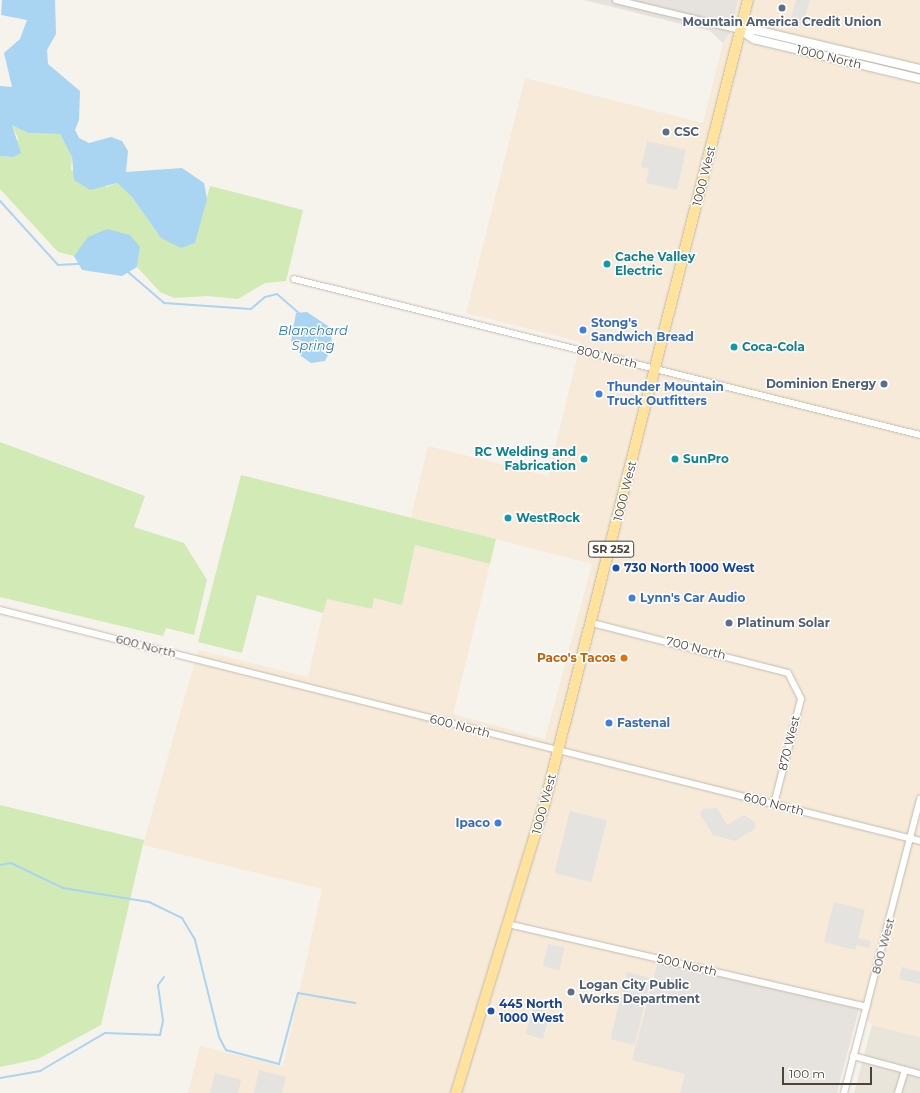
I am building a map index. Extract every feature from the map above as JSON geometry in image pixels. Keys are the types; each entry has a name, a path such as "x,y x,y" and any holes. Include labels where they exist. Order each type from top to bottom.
{"main road":[{"name":"1000 West","path":"456,1093 508,924 558,751 592,623 748,0"}],"street":[{"name":"1000 North","path":"616,0 740,30 755,30 920,69"},
{"name":"1000 North","path":"740,30 754,38 920,78"},
{"name":"800 North","path":"294,279 920,435"},
{"name":"600 North","path":"0,610 920,841"},
{"name":"700 North","path":"592,623 783,669 794,682"},
{"name":"870 West","path":"774,804 801,699 794,682"},
{"name":"800 West","path":"844,1093 920,799"},
{"name":"500 North","path":"508,924 867,1007"},
{"path":"853,1056 920,1074"},
{"path":"898,1093 905,1070"}],"shaded area":[{"path":"584,0 738,0 731,31 723,43 710,31"},
{"path":"738,0 920,0 920,1037 872,1025 859,1009 685,1074 680,1093 188,1093 200,1046 283,1066 322,889 143,845 198,650 308,677 326,599 372,609 374,598 415,545 490,564 453,714 545,739 592,564 411,517 428,446 548,476 581,342 466,313 525,78 703,123 723,43 731,31"},
{"path":"796,0 810,0 803,25 790,21"},
{"path":"647,141 686,150 677,190 646,183 649,169 641,167"},
{"path":"717,808 727,825 744,815 755,822 755,829 735,841 713,835 700,814 703,809"},
{"path":"570,811 607,820 591,882 555,873"},
{"path":"834,902 865,910 858,938 871,941 869,948 857,945 855,950 824,942"},
{"path":"548,944 565,948 559,970 543,966"},
{"path":"658,961 859,1009 837,1093 680,1093 685,1074 632,1060"},
{"path":"902,967 920,972 920,984 899,979"},
{"path":"627,972 651,978 635,1045 610,1039"},
{"path":"533,1008 550,1013 543,1039 526,1034"},
{"path":"872,1025 920,1037 920,1093 854,1093"},
{"path":"259,1070 286,1077 282,1093 254,1093"},
{"path":"215,1073 241,1080 238,1093 210,1093"}],"green space":[{"path":"11,124 28,133 60,134 72,157 71,170 107,187 117,183 132,197 161,238 195,243 210,186 303,210 286,281 265,283 238,299 208,296 174,298 160,292 137,267 140,247 79,249 74,256 58,252 0,189 0,156 13,157 18,138"},
{"path":"0,442 145,496 134,527 184,543 207,580 194,635 166,628 163,636 0,597"},
{"path":"241,475 496,539 490,564 415,545 402,605 374,598 372,609 327,599 323,613 257,595 242,653 198,642"},
{"path":"0,805 144,840 101,1025 38,1059 0,1067"}],"water":[{"path":"2,0 55,0 56,34 47,50 48,64 80,91 79,120 75,130 79,138 89,143 111,137 122,141 128,151 126,172 182,168 204,183 207,199 195,243 181,248 161,238 132,197 117,183 90,190 74,180 72,157 60,134 28,133 12,125 21,153 13,157 0,156 0,86 12,87 4,53 20,39 27,20 1,15"},
{"path":"107,229 130,235 140,247 137,267 122,276 82,270 74,256 88,237"},
{"name":"Blanchard Spring","path":"307,312 331,328 332,346 325,361 311,363 301,356 291,341 296,313"}],"waterway":[{"path":"0,201 58,265 80,264"},
{"path":"128,272 164,303 251,309 265,297 277,294 300,314"},
{"path":"0,865 11,863 63,888 149,902 182,918 195,940 219,1037 226,1050 279,1064 298,993 355,1003"},
{"path":"0,1078 40,1071 105,1033 160,1035 163,1021 158,985 164,977"}],"place":[{"name":"Mountain America Credit Union","path":"782,8"},
{"name":"CSC","path":"666,132"},
{"name":"Cache Valley Electric","path":"607,264"},
{"name":"Stong's Sandwich Bread","path":"583,330"},
{"name":"Coca-Cola","path":"734,347"},
{"name":"Dominion Energy","path":"884,384"},
{"name":"Thunder Mountain Truck Outfitters","path":"599,394"},
{"name":"RC Welding and Fabrication","path":"584,459"},
{"name":"SunPro","path":"675,459"},
{"name":"WestRock","path":"508,518"},
{"name":"730 North 1000 West","path":"616,568"},
{"name":"Lynn's Car Audio","path":"632,598"},
{"name":"Platinum Solar","path":"729,623"},
{"name":"Paco's Tacos","path":"624,658"},
{"name":"Fastenal","path":"609,723"},
{"name":"Ipaco","path":"498,823"},
{"name":"Logan City Public Works Department","path":"571,992"},
{"name":"445 North 1000 West","path":"491,1011"}]}
